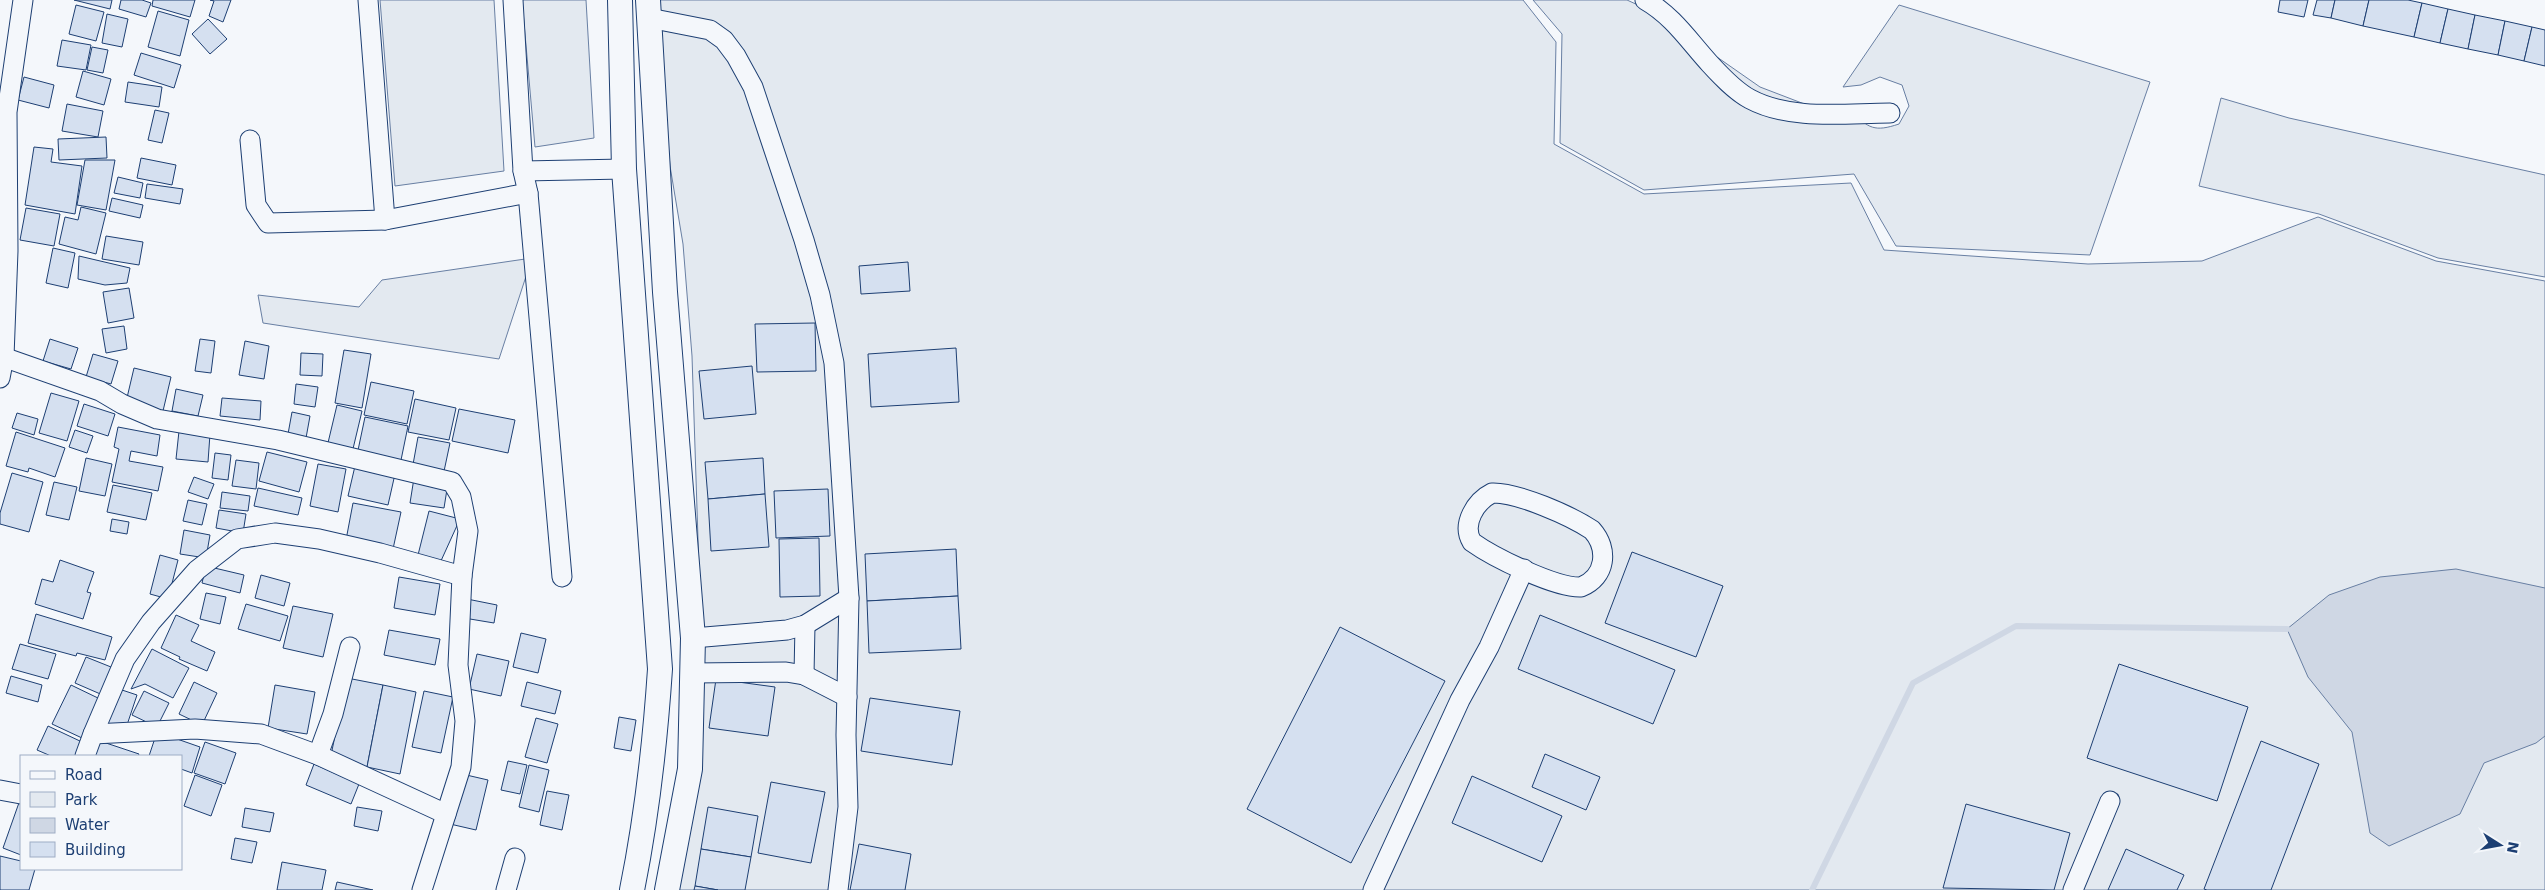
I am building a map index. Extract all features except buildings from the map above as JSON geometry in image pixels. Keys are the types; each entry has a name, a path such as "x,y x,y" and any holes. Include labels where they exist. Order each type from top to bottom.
{"street":[{"path":"0,378 9,202 4,112 23,0"},
{"path":"368,0 385,220"},
{"path":"512,0 523,171 528,193 562,576"},
{"path":"620,0 624,169 660,669 655,752 643,837 632,890"},
{"path":"1645,0 1669,16 1718,73 1750,99 1792,111 1816,114 1890,113"},
{"path":"667,890 690,769 693,638 665,292 648,9 710,30 724,40 736,56 753,87 804,240 820,295 834,363 849,598 847,697 848,807 838,890"},
{"path":"250,140 256,205 268,223 385,220 528,193"},
{"path":"523,171 624,169"},
{"path":"2,356 100,391 122,404 157,419 278,440 452,482 461,497 468,531 462,576 458,665 465,721 461,768 422,890"},
{"path":"1492,493 1506,493 1523,498 1585,525 1592,530 1602,543 1604,552 1599,573 1594,579 1580,587 1562,584 1524,569 1485,552 1469,537 1468,526 1472,511 1479,502 1492,493"},
{"path":"85,755 125,659 151,622 197,570 237,539 275,532 319,539 380,553 462,576"},
{"path":"1373,890 1460,700 1489,647 1524,569"},
{"path":"693,638 786,630 805,625 849,598"},
{"path":"804,675 805,625"},
{"path":"318,755 333,714 350,647"},
{"path":"693,673 786,672 804,675 847,697"},
{"path":"93,734 195,729 261,734 318,755 446,814"},
{"path":"0,790 20,794"},
{"path":"2073,890 2110,801"},
{"path":"506,890 515,858"}],"green space":[{"path":"380,0 494,0 504,171 395,186"},
{"path":"522,0 586,0 594,138 535,147"},
{"path":"655,0 1523,0 1556,42 1554,144 1644,194 1851,183 1884,250 2088,264 2202,261 2318,217 2436,261 2545,281 2545,890 665,890 691,737 699,570 692,356 683,244 670,166"},
{"path":"1533,0 1627,0 1651,11 1760,87 1807,105 1851,110 1867,125 1878,128 1899,124 1909,106 1902,85 1880,77 1861,85 1843,87 1899,5 2150,82 2090,255 1896,246 1854,174 1644,190 1560,143 1562,34"},
{"path":"2221,98 2289,118 2545,175 2545,277 2438,258 2319,214 2199,186"},
{"path":"532,258 499,359 263,323 258,295 359,307 382,280"}],"water":[{"path":"2456,569 2545,588 2545,736 2536,743 2484,763 2460,814 2389,846 2370,833 2352,732 2308,677 2287,629 2329,595 2380,577"}],"waterway":[{"path":"1812,890 1913,683 2016,626 2287,629"}]}
